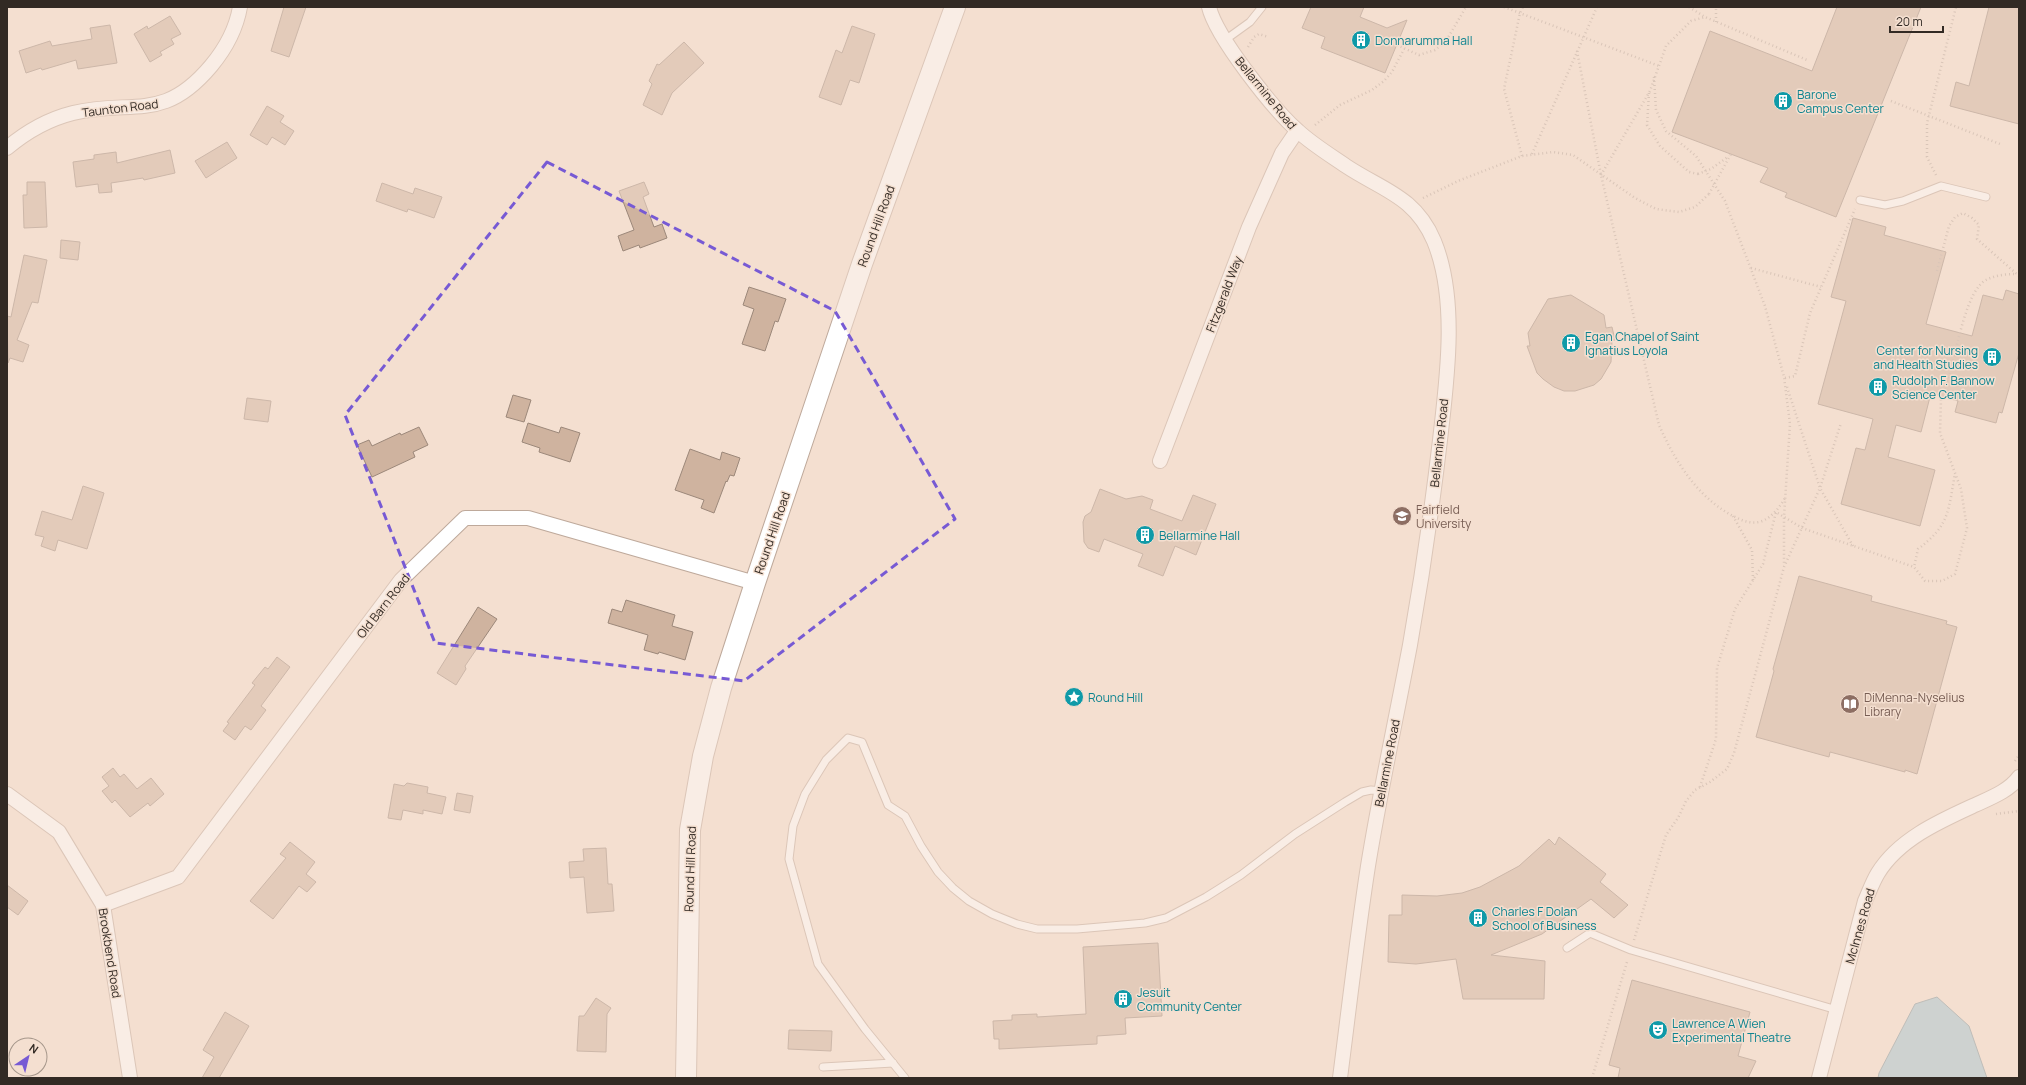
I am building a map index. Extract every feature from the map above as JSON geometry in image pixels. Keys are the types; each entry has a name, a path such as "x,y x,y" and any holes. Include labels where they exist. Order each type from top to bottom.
{"main road":[{"name":"Round Hill Road","path":"686,1078 690,830 703,756 721,688 862,264 955,7"}],"street":[{"name":"Taunton Road","path":"7,148 30,130 73,113 149,107 166,102 182,94 200,79 228,44 235,30 240,7"},
{"name":"Bellarmine Road","path":"1209,7 1211,18 1225,40 1268,98 1302,134 1347,167 1390,191 1416,212 1432,238 1442,263 1447,286 1448,334 1444,403 1432,510 1410,645 1368,866 1340,1078"},
{"name":"Fitzgerald Way","path":"1160,461 1250,227 1282,153 1302,134"},
{"name":"Old Barn Road","path":"103,906 178,877 402,580 464,518 528,518 755,583"},
{"name":"McInnes Road","path":"1819,1078 1865,901 1877,874 1887,860 1901,847 1940,822 2015,783 2019,777"},
{"name":"Brookbend Road","path":"7,794 59,832 103,906 130,1078"}],"lane":[{"path":"1225,40 1250,22 1262,7"},
{"path":"1860,200 1885,205 1903,201 1941,186 1986,197"},
{"path":"905,1078 818,964 789,859 794,826 805,794 826,760 848,738 862,742 888,805 905,816 921,846 938,872 953,888 969,901 992,914 1017,924 1037,929 1077,929 1145,923 1166,918 1206,897 1241,875 1295,834 1362,792 1370,790 1382,791"},
{"path":"1568,948 1590,933 1631,950 1837,1010"},
{"path":"823,1067 893,1063"}],"path":[{"path":"1397,45 1419,55 1435,50 1446,41 1466,7"},
{"path":"1504,7 1659,66"},
{"path":"1522,156 1504,89 1520,13 1523,7"},
{"path":"1532,154 1597,7"},
{"path":"1689,7 1716,22 1807,60"},
{"path":"1716,7 1716,22"},
{"path":"1941,186 1927,157 1927,123 1956,7"},
{"path":"1409,205 1458,181 1522,156 1553,152 1573,155 1635,198 1656,209 1680,212 1695,207 1709,194 1731,154 1711,169 1698,174 1689,172 1660,146 1647,125 1650,91 1666,46 1691,21 1705,17"},
{"path":"1302,134 1314,126 1327,114 1355,97 1372,90 1384,81 1392,72 1404,49"},
{"path":"1577,51 1601,175 1659,425 1669,448 1696,487 1720,509 1746,523 1759,522 1776,512"},
{"path":"1654,77 1656,110 1666,131 1696,156 1725,201 1765,306 1784,377 1820,488 1853,546"},
{"path":"1601,175 1650,91"},
{"path":"1891,101 2000,144"},
{"path":"1784,377 1795,376 1810,313 1860,200"},
{"path":"1936,271 1949,226 1955,217 1963,213 1972,218 1979,225 1977,239 2018,274"},
{"path":"1751,268 1821,287"},
{"path":"1952,364 1972,295 1985,280 2005,274 2018,274"},
{"path":"1776,512 1802,528 1914,567 1925,580 1942,581 1955,574 1967,528 1961,489 1940,433 1941,399 1950,373"},
{"path":"1784,377 1790,424 1784,517 1784,567"},
{"path":"1592,1078 1666,835 1678,818 1686,801 1695,790 1710,782 1727,769 1734,753 1784,567 1820,488 1841,423"},
{"path":"1914,567 1918,549 1933,538 1947,518 1955,474"},
{"path":"1700,788 1716,738 1717,668 1735,609 1764,564 1776,512 1785,498"},
{"path":"1733,516 1752,550 1753,581"}],"highlighted area":[{"path":"547,162 835,311 955,519 744,681 435,643 345,415"}],"water":[{"path":"1937,997 1969,1026 1987,1078 1878,1078 1879,1073 1915,1004"}],"building":[{"path":"284,7 306,7 289,57 271,51"},
{"name":"Donnarumma Hall","path":"1311,7 1364,7 1360,17 1387,28 1407,20 1385,73 1321,48 1325,37 1302,28"},
{"name":"Barone Campus Center","path":"1837,7 1921,7 1836,217 1785,197 1787,193 1760,182 1768,168 1672,132 1710,31 1812,71"},
{"path":"1989,7 2019,7 2019,124 1950,106 1956,82 1969,86"},
{"path":"170,16 181,34 171,39 174,44 160,52 162,55 150,62 134,34 147,26 148,29"},
{"path":"110,25 117,63 78,69 76,60 26,73 19,51 50,41 52,46 92,39 90,28"},
{"path":"852,26 875,34 859,83 850,80 841,105 819,97 836,50 842,53"},
{"path":"684,42 704,63 672,93 662,115 643,105 652,84 649,81 657,64 659,65"},
{"path":"267,106 284,116 280,122 294,131 285,145 272,137 267,145 250,135"},
{"path":"227,142 237,158 206,178 195,161"},
{"path":"170,150 175,173 144,180 143,178 111,183 112,192 99,193 98,184 76,187 73,162 94,159 94,155 116,152 117,163"},
{"path":"27,182 45,182 47,227 24,228 23,195 27,195"},
{"path":"644,182 649,194 643,197 654,227 662,224 667,238 640,248 639,245 623,251 618,236 634,230 619,191"},
{"path":"382,183 413,194 415,188 442,197 434,218 408,209 407,212 376,201"},
{"name":"Rudolph F. Bannow Science Center","path":"1853,218 1886,227 1884,235 1946,252 1926,324 1972,336 1983,295 2003,300 2006,290 2019,294 2019,353 2002,413 1999,412 1996,423 1955,412 1958,401 1931,393 1921,432 1896,425 1888,457 1935,470 1920,526 1841,504 1856,448 1865,450 1873,419 1818,404 1846,301 1831,297"},
{"path":"61,240 80,242 78,260 60,258"},
{"path":"24,255 47,260 38,303 32,302 17,340 29,345 23,362 10,358 8,363 7,316 11,317"},
{"path":"749,287 786,299 778,322 775,321 765,351 742,344 754,309 743,305"},
{"name":"Egan Chapel of Saint Ignatius Loyola","path":"1571,295 1604,315 1606,328 1612,327 1615,340 1612,340 1611,362 1601,379 1594,385 1575,391 1564,391 1554,387 1537,373 1527,346 1530,346 1528,333 1548,299"},
{"path":"513,395 531,400 524,422 506,417"},
{"path":"247,398 271,401 268,422 244,419"},
{"path":"528,423 559,433 561,427 580,433 570,462 539,452 540,448 522,442"},
{"path":"419,427 428,445 413,452 415,457 372,477 357,445 369,440 372,446 400,433 401,435"},
{"path":"690,449 720,460 722,452 740,458 734,476 730,475 727,482 726,481 714,513 701,508 704,500 675,490"},
{"path":"83,486 104,493 87,549 58,540 55,551 41,546 44,537 35,535 42,511 72,520"},
{"name":"Bellarmine Hall","path":"1100,489 1126,499 1142,496 1153,500 1150,509 1182,521 1193,495 1216,504 1196,555 1175,546 1163,576 1138,566 1143,554 1104,539 1099,552 1088,548 1084,542 1083,522 1085,516 1091,512"},
{"name":"DiMenna-Nyselius Library","path":"1799,576 1872,596 1871,601 1947,621 1946,624 1957,627 1917,774 1830,752 1829,757 1756,737"},
{"path":"626,600 675,615 672,626 693,632 685,660 659,652 658,654 644,650 648,635 608,623 612,609 622,612"},
{"path":"478,607 497,619 465,666 466,669 456,685 437,673"},
{"path":"277,657 290,667 261,706 266,710 251,730 245,726 235,740 223,731 229,723 227,722 255,685 252,683 265,667 268,669"},
{"path":"113,768 120,777 124,774 137,789 151,778 164,794 150,806 148,803 130,817 115,800 112,803 102,791 109,786 102,777"},
{"path":"407,783 428,787 427,793 446,797 442,814 423,810 423,814 403,810 401,820 388,818 394,784 404,786"},
{"path":"457,793 473,796 470,813 454,810"},
{"name":"Charles F Dolan School of Business","path":"1559,837 1606,874 1600,882 1628,905 1614,918 1591,899 1542,934 1491,955 1545,961 1544,999 1463,999 1456,959 1416,964 1388,962 1389,915 1402,915 1402,895 1437,896 1462,893 1480,887 1519,866 1549,839 1555,845"},
{"path":"290,842 315,862 306,874 316,882 307,892 299,886 273,919 250,901 286,858 280,854"},
{"path":"606,848 608,884 612,884 614,911 587,913 584,877 570,878 569,862 584,861 583,849"},
{"path":"7,885 28,901 18,915 7,907"},
{"name":"Jesuit Community Center","path":"1158,943 1162,1016 1125,1018 1126,1034 1097,1036 1097,1044 999,1049 999,1039 994,1039 993,1021 1012,1020 1012,1015 1037,1014 1037,1017 1086,1014 1083,947"},
{"path":"1632,980 1750,1012 1738,1056 1756,1061 1748,1078 1618,1078 1620,1068 1609,1065"},
{"path":"596,998 611,1008 607,1014 606,1052 577,1051 579,1016 584,1016"},
{"path":"225,1012 249,1026 219,1078 202,1078 214,1057 203,1050"},
{"path":"789,1030 832,1031 831,1051 788,1049"}],"place":[{"name":"Donnarumma Hall","path":"1361,40"},
{"name":"Barone Campus Center","path":"1783,101"},
{"name":"Egan Chapel of Saint Ignatius Loyola","path":"1571,343"},
{"name":"Center for Nursing and Health Studies","path":"1992,357"},
{"name":"Rudolph F. Bannow Science Center","path":"1878,387"},
{"name":"Fairfield University","path":"1402,516"},
{"name":"Bellarmine Hall","path":"1145,535"},
{"name":"Round Hill","path":"1074,697"},
{"name":"DiMenna-Nyselius Library","path":"1850,704"},
{"name":"Charles F Dolan School of Business","path":"1478,918"},
{"name":"Jesuit Community Center","path":"1123,999"},
{"name":"Lawrence A Wien Experimental Theatre","path":"1658,1030"}]}
